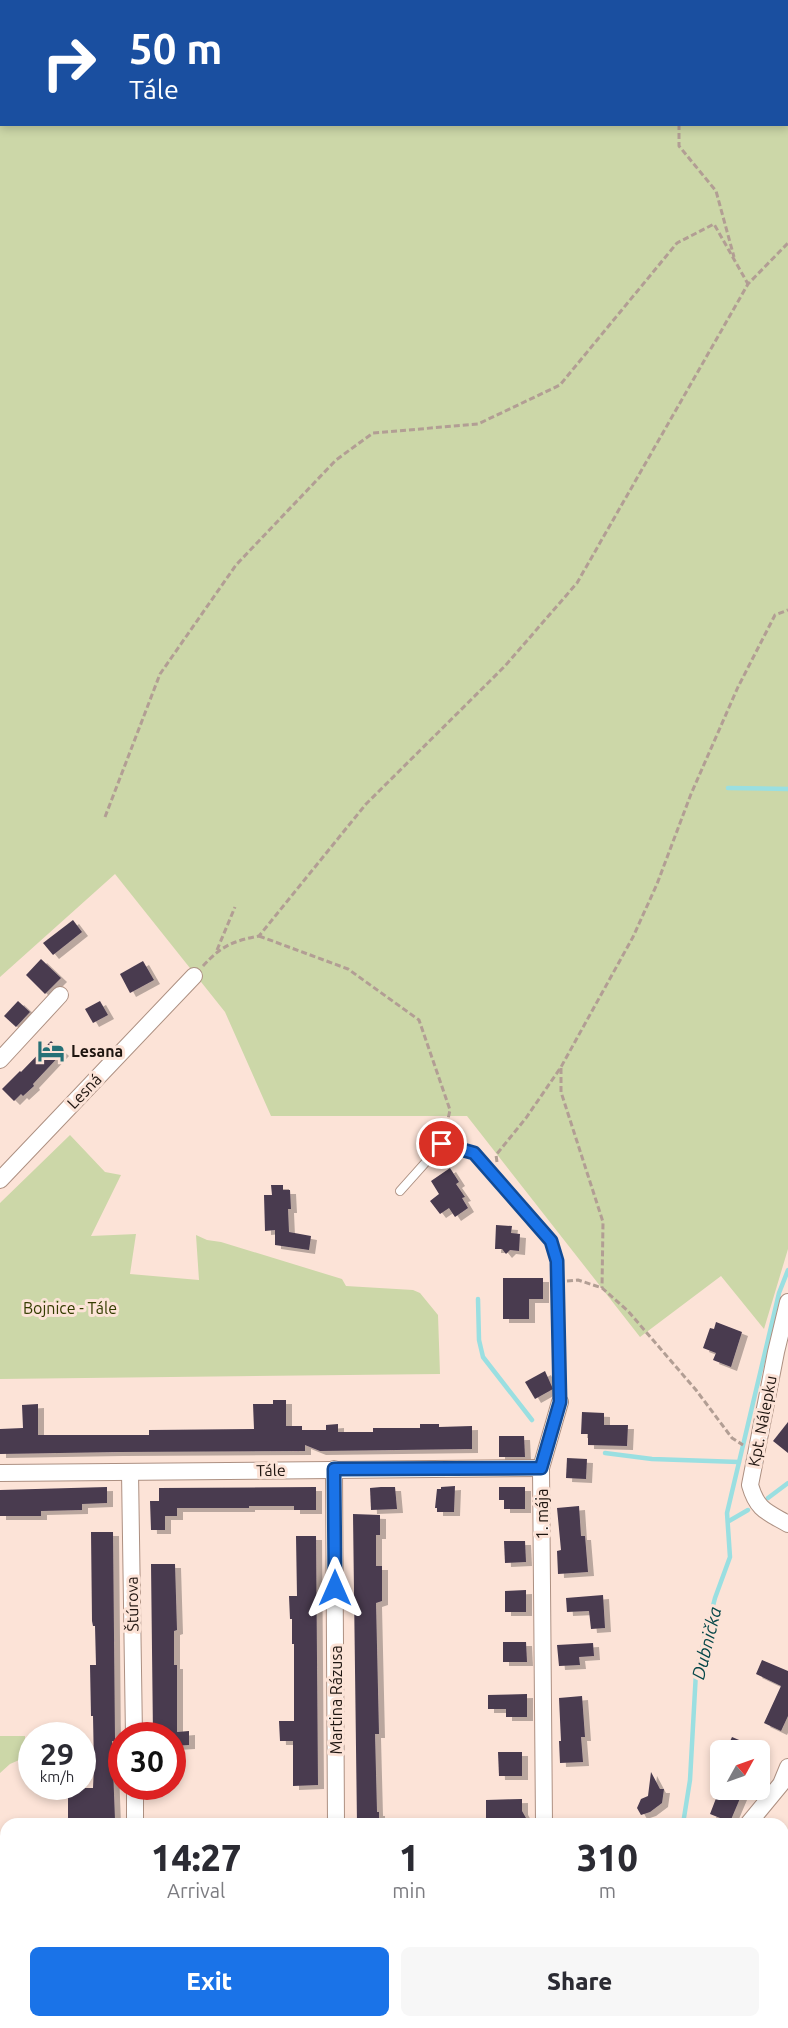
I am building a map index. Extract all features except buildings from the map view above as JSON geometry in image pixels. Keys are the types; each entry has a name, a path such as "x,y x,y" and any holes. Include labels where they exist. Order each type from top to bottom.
{"street":[{"name":"Lesná","path":"0,1180 194,976"},
{"path":"0,1060 60,995"},
{"name":"Kpt. Nálepku","path":"788,1302 750,1485 754,1499 761,1509 788,1524"},
{"name":"1. mája","path":"544,1818 541,1468 560,1402"},
{"name":"Tále","path":"0,1473 541,1468"},
{"name":"Martina Rázusa","path":"334,1469 336,1818"},
{"name":"Štúrova","path":"130,1472 134,1722"},
{"path":"753,1818 781,1784 788,1767"},
{"path":"135,1800 135,1818"}],"lane":[{"name":"1. mája","path":"442,1144 474,1153 551,1241 557,1261 560,1402"},
{"path":"400,1191 442,1144"}],"path":[{"path":"679,126 679,146 716,191 736,261"},
{"path":"105,817 160,674 236,565 336,460 373,433 478,424 560,385 677,243 714,224 748,284"},
{"path":"259,936 366,804 505,666 577,583 748,284 788,243"},
{"path":"498,1181 496,1155 526,1118 561,1067 633,937 657,884 691,794 738,687 775,615 788,610"},
{"path":"235,907 216,951 234,941 259,936 348,969 419,1020 450,1110 442,1144"},
{"path":"561,1067 561,1092 603,1222 602,1288"},
{"path":"558,1283 578,1280 602,1288 628,1311 696,1389 738,1443"}],"green space":[{"path":"0,126 788,126 788,1249 764,1329 721,1276 640,1337 467,1116 271,1116 225,1012 115,874 0,977"},
{"name":"Bojnice - Tále","path":"70,1135 105,1172 121,1175 91,1236 136,1234 130,1274 199,1280 196,1235 342,1279 346,1286 413,1290 420,1293 438,1315 440,1374 0,1379 0,1203"},
{"path":"0,1736 18,1736 18,1760 0,1773"}],"waterway":[{"path":"728,788 788,789"},
{"name":"Dubnička","path":"684,1818 690,1780 696,1672 715,1598 730,1557 727,1513 779,1293 788,1270"},
{"path":"478,1299 479,1340 483,1357 532,1420"},
{"path":"605,1453 652,1459 739,1462"},
{"name":"Dubnička","path":"768,1498 788,1483"},
{"name":"Dubnička","path":"729,1521 748,1510"}],"place":[{"name":"Lesana","path":"51,1051"}],"route":[{"path":"335,1588 334,1469 541,1468 560,1402 557,1261 551,1241 474,1153 442,1144"}]}
